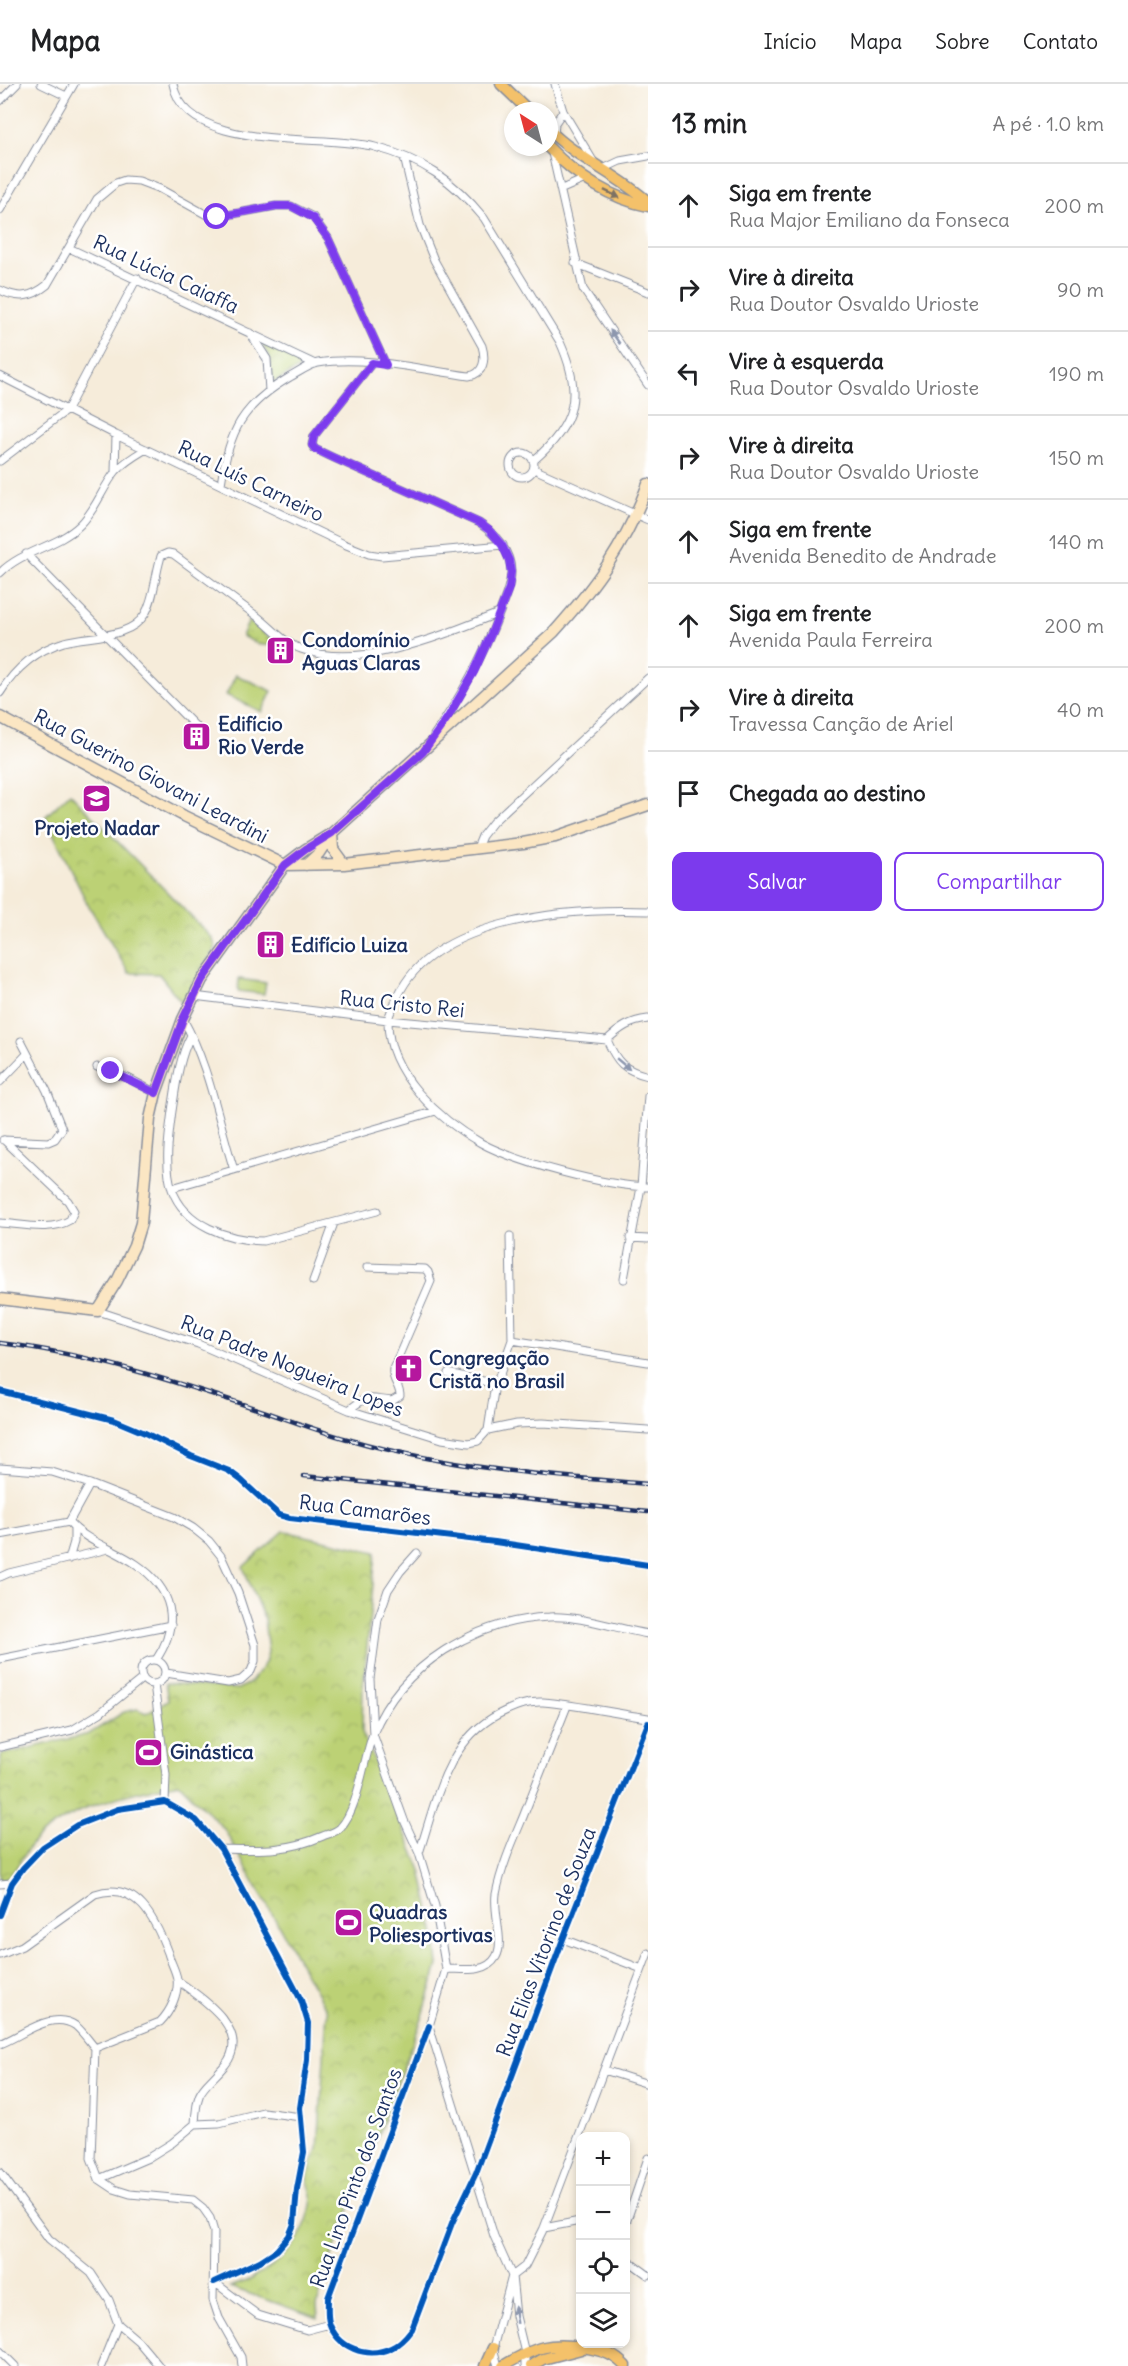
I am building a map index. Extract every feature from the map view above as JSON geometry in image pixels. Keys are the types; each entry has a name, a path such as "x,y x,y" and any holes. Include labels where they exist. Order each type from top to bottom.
{"main road":[{"path":"501,84 519,102"},
{"path":"514,98 516,102"},
{"path":"558,138 571,150 599,166 648,204"},
{"path":"558,156 585,179 624,200 648,204"},
{"path":"585,179 596,176 599,166"},
{"path":"0,1298 98,1311 117,1281 134,1246 141,1224 149,1130 156,1093 183,1019 202,980 285,865 332,833 423,752 566,618 603,574 621,546 648,484"},
{"name":"Rua Guerino Giovani Leardini","path":"0,717 184,816 285,865"},
{"path":"285,865 344,864 501,846 555,837 648,805"},
{"path":"332,833 335,854 344,864"},
{"path":"306,865 319,854 332,833"},
{"path":"503,2366 525,2353 554,2344 576,2347"},
{"path":"485,2366 494,2348"},
{"path":"531,2366 543,2359 588,2348 612,2355 625,2366"}],"street":[{"path":"0,101 17,84"},
{"path":"41,84 66,96"},
{"path":"0,210 74,84"},
{"path":"173,84 180,101 191,113 204,123 220,130 372,146 404,157 444,177 469,200 484,218 560,342 570,364 574,384 573,403 568,418 549,448 533,465 648,520"},
{"path":"555,84 563,111 599,166 648,156"},
{"path":"558,118 563,111"},
{"path":"552,156 562,189 575,263 583,289 648,385"},
{"path":"221,484 230,441 238,422 251,406 269,391 315,364 337,361 372,363 469,376 479,372 484,361 482,346 434,261 420,225 404,157"},
{"path":"562,189 585,179"},
{"path":"0,290 23,297 37,294 47,285 98,199 116,183 126,180 139,181 160,189 205,214 217,217 276,206 291,206 313,218 325,232 386,365"},
{"name":"Rua Lúcia Caiaffa","path":"69,248 137,278 315,364"},
{"path":"575,263 648,292"},
{"path":"0,461 67,410 137,278"},
{"name":"Rua Lúcia Caiaffa","path":"249,331 267,359 269,391"},
{"path":"372,363 314,436 312,441 315,449 462,514 489,530 502,545 509,560 511,572 509,588 474,672 448,717 423,752"},
{"name":"Rua Luís Carneiro","path":"0,376 116,435 369,554 382,556 502,545"},
{"path":"115,472 116,435"},
{"path":"0,573 26,554 70,533 79,526 96,504 115,472 146,449"},
{"path":"0,693 22,665 38,654 63,643 125,630 137,624 145,614 150,601 160,560 164,554 168,553 173,554 290,644 316,653 339,656 381,653 421,642 499,613"},
{"path":"26,554 196,727"},
{"path":"477,848 482,836 493,822 648,678"},
{"path":"644,1187 574,1175 483,1144 435,1111 412,1085 399,1062 391,1041 388,1020 403,985 423,963 453,942 489,929 548,917 582,912 648,911"},
{"name":"Rua Cristo Rei","path":"194,996 388,1020 608,1040"},
{"path":"183,1019 191,1035 234,1170"},
{"path":"648,1019 634,1021 620,1027 608,1040 615,1058 626,1069 648,1076"},
{"path":"191,1035 185,1046 176,1080 167,1149 172,1188 182,1207 195,1221 224,1235 246,1241 277,1239 377,1211"},
{"path":"2,1140 48,1142 55,1139 62,1129 47,1091 21,1041"},
{"path":"0,1082 27,1054"},
{"path":"97,1067 128,1078 156,1093"},
{"path":"624,1279 630,1238 644,1187 648,1096"},
{"path":"172,1188 435,1111"},
{"path":"0,1223 58,1225 70,1220 74,1211 68,1201 2,1140"},
{"path":"314,1281 334,1223"},
{"path":"488,1430 496,1384 512,1340 510,1236"},
{"path":"630,1238 648,1239"},
{"path":"349,1410 364,1398 372,1397 392,1401 400,1395 393,1378 393,1369 431,1281 425,1269 367,1267"},
{"name":"Rua Padre Nogueira Lopes","path":"98,1311 198,1344 349,1410 442,1439 469,1443 478,1441 488,1430 517,1424 543,1423 648,1430"},
{"path":"512,1340 648,1362"},
{"path":"448,1373 496,1384"},
{"name":"Rua Camarões","path":"0,1391 114,1420 145,1433 191,1456 229,1471 242,1480 279,1515 290,1518 495,1542 648,1565"},
{"path":"0,1468 52,1472 90,1484 174,1517 209,1541 221,1556 230,1573 255,1645 255,1660 251,1671 241,1680 228,1683 166,1673"},
{"path":"69,1559 74,1542 71,1525 90,1484"},
{"path":"0,1535 71,1525 134,1563 151,1576 169,1604 171,1625 165,1647 156,1660 148,1662 143,1667 142,1678 100,1713 72,1730 0,1747"},
{"path":"0,1577 108,1549"},
{"path":"417,1553 388,1590 378,1619 370,1679 373,1734 404,1820 419,1853 435,1906 446,1969 481,1969 491,1964 497,1956 500,1947 495,1914 496,1894 512,1844 567,1706"},
{"path":"220,1849 280,1849 313,1840 339,1829 349,1815 373,1734 389,1704 426,1663 460,1641 500,1624 550,1617 580,1620 648,1634"},
{"path":"0,1659 171,1625"},
{"path":"0,1653 9,1657"},
{"path":"142,1678 149,1684 163,1680 166,1673 162,1664 156,1660"},
{"path":"154,1684 166,1775 165,1802"},
{"path":"419,1853 445,1773 459,1748 474,1730 515,1706 541,1702 648,1718"},
{"name":"Rua Elias Vitorino de Souza","path":"476,2173 563,1939 648,1723"},
{"path":"0,1916 12,1883 43,1847 77,1825 118,1809 165,1802 196,1820 220,1849 301,2000 308,2023 307,2060 301,2089 304,2152 294,2224 289,2236 277,2250 261,2261 214,2282"},
{"path":"0,1884 12,1883"},
{"path":"0,1955 22,1946 95,1894 108,1890 132,1896 151,1916 164,1942 177,1980 174,1998 167,2014 160,2022 95,2048"},
{"path":"563,1939 642,1969"},
{"path":"498,2366 494,2348 512,2276 525,2266 544,2228 648,1953"},
{"name":"Rua Lino Pinto dos Santos","path":"330,2324 328,2298 429,2026 446,1969"},
{"path":"177,1980 217,2010 230,2031 233,2046 230,2058 196,2099 195,2124"},
{"path":"0,2044 48,2022 63,2021 76,2026 95,2048 91,2158 99,2179 114,2189 130,2194 194,2200 203,2208 210,2218 214,2232 213,2301 219,2318 241,2357 242,2366"},
{"path":"429,2026 494,2236 512,2276 516,2316 525,2353 525,2366"},
{"path":"604,2070 648,2084"},
{"path":"99,2179 148,2158 172,2143 195,2124 219,2123 263,2112 301,2117"},
{"path":"630,2204 648,2158"},
{"path":"0,2172 49,2239 90,2272 100,2285 118,2324 138,2341 159,2366"},
{"path":"214,2282 258,2315 307,2330 330,2324 334,2333 346,2346 367,2353 389,2349 402,2342 412,2329 452,2223 476,2173"},
{"path":"544,2228 576,2222"},
{"path":"630,2262 648,2275"},
{"path":"101,2366 118,2324"},
{"path":"0,2351 15,2366"}],"green space":[{"path":"259,341 307,364 273,383 270,358"},
{"path":"249,621 275,642 263,645 242,636"},
{"path":"236,675 272,691 262,712 226,695"},
{"path":"70,793 212,938 216,948 182,1003 159,974 129,973 87,903 45,817"},
{"path":"239,979 266,983 264,994 238,991"},
{"path":"284,1531 376,1552 363,1689 362,1732 421,1870 434,1929 438,1965 423,2016 326,2271 317,2306 318,2318 230,2287 260,2274 285,2254 303,2229 309,2214 312,2197 308,2175 318,2149 327,2011 224,1829 179,1783 142,1791 82,1810 47,1830 33,1842 10,1875 0,1880 0,1755 89,1734 124,1712 137,1709 146,1713 168,1700 165,1683 238,1689 252,1681 265,1663 268,1652 264,1619 243,1567"}],"railway":[{"path":"0,1343 99,1361 196,1389 328,1433 424,1458 498,1470 648,1484"},
{"path":"304,1476 648,1512"}],"cycle path":[{"path":"0,1391 114,1420 145,1433 191,1456 229,1471 279,1515 290,1518 495,1542 648,1565"},
{"path":"429,2026 328,2298 328,2319 333,2331 346,2345 363,2351 382,2351 391,2348 403,2340 412,2329 452,2223 476,2173 563,1939 648,1723"},
{"path":"0,1915 12,1883 43,1847 77,1825 118,1809 165,1802 196,1820 221,1849 301,2000 308,2023 307,2060 300,2108 304,2152 297,2189 294,2224 289,2236 277,2250 260,2261 214,2282"}],"place":[{"name":"Condomínio Aguas Claras","path":"281,651"},
{"name":"Edifício Rio Verde","path":"197,736"},
{"name":"Projeto Nadar","path":"97,798"},
{"name":"Edifício Luiza","path":"270,945"},
{"name":"Congregação Cristã no Brasil","path":"408,1369"},
{"name":"Ginástica","path":"149,1752"},
{"name":"Quadras Poliesportivas","path":"348,1923"}],"route":[{"path":"111,1071 156,1093 183,1019 202,980 285,865 332,833 423,752 448,717 474,672 491,634 509,588 511,572 509,560 502,545 489,530 479,523 320,452 312,445 314,436 372,363 386,365 374,335 321,226 303,211 291,206 276,206 217,217"}]}
